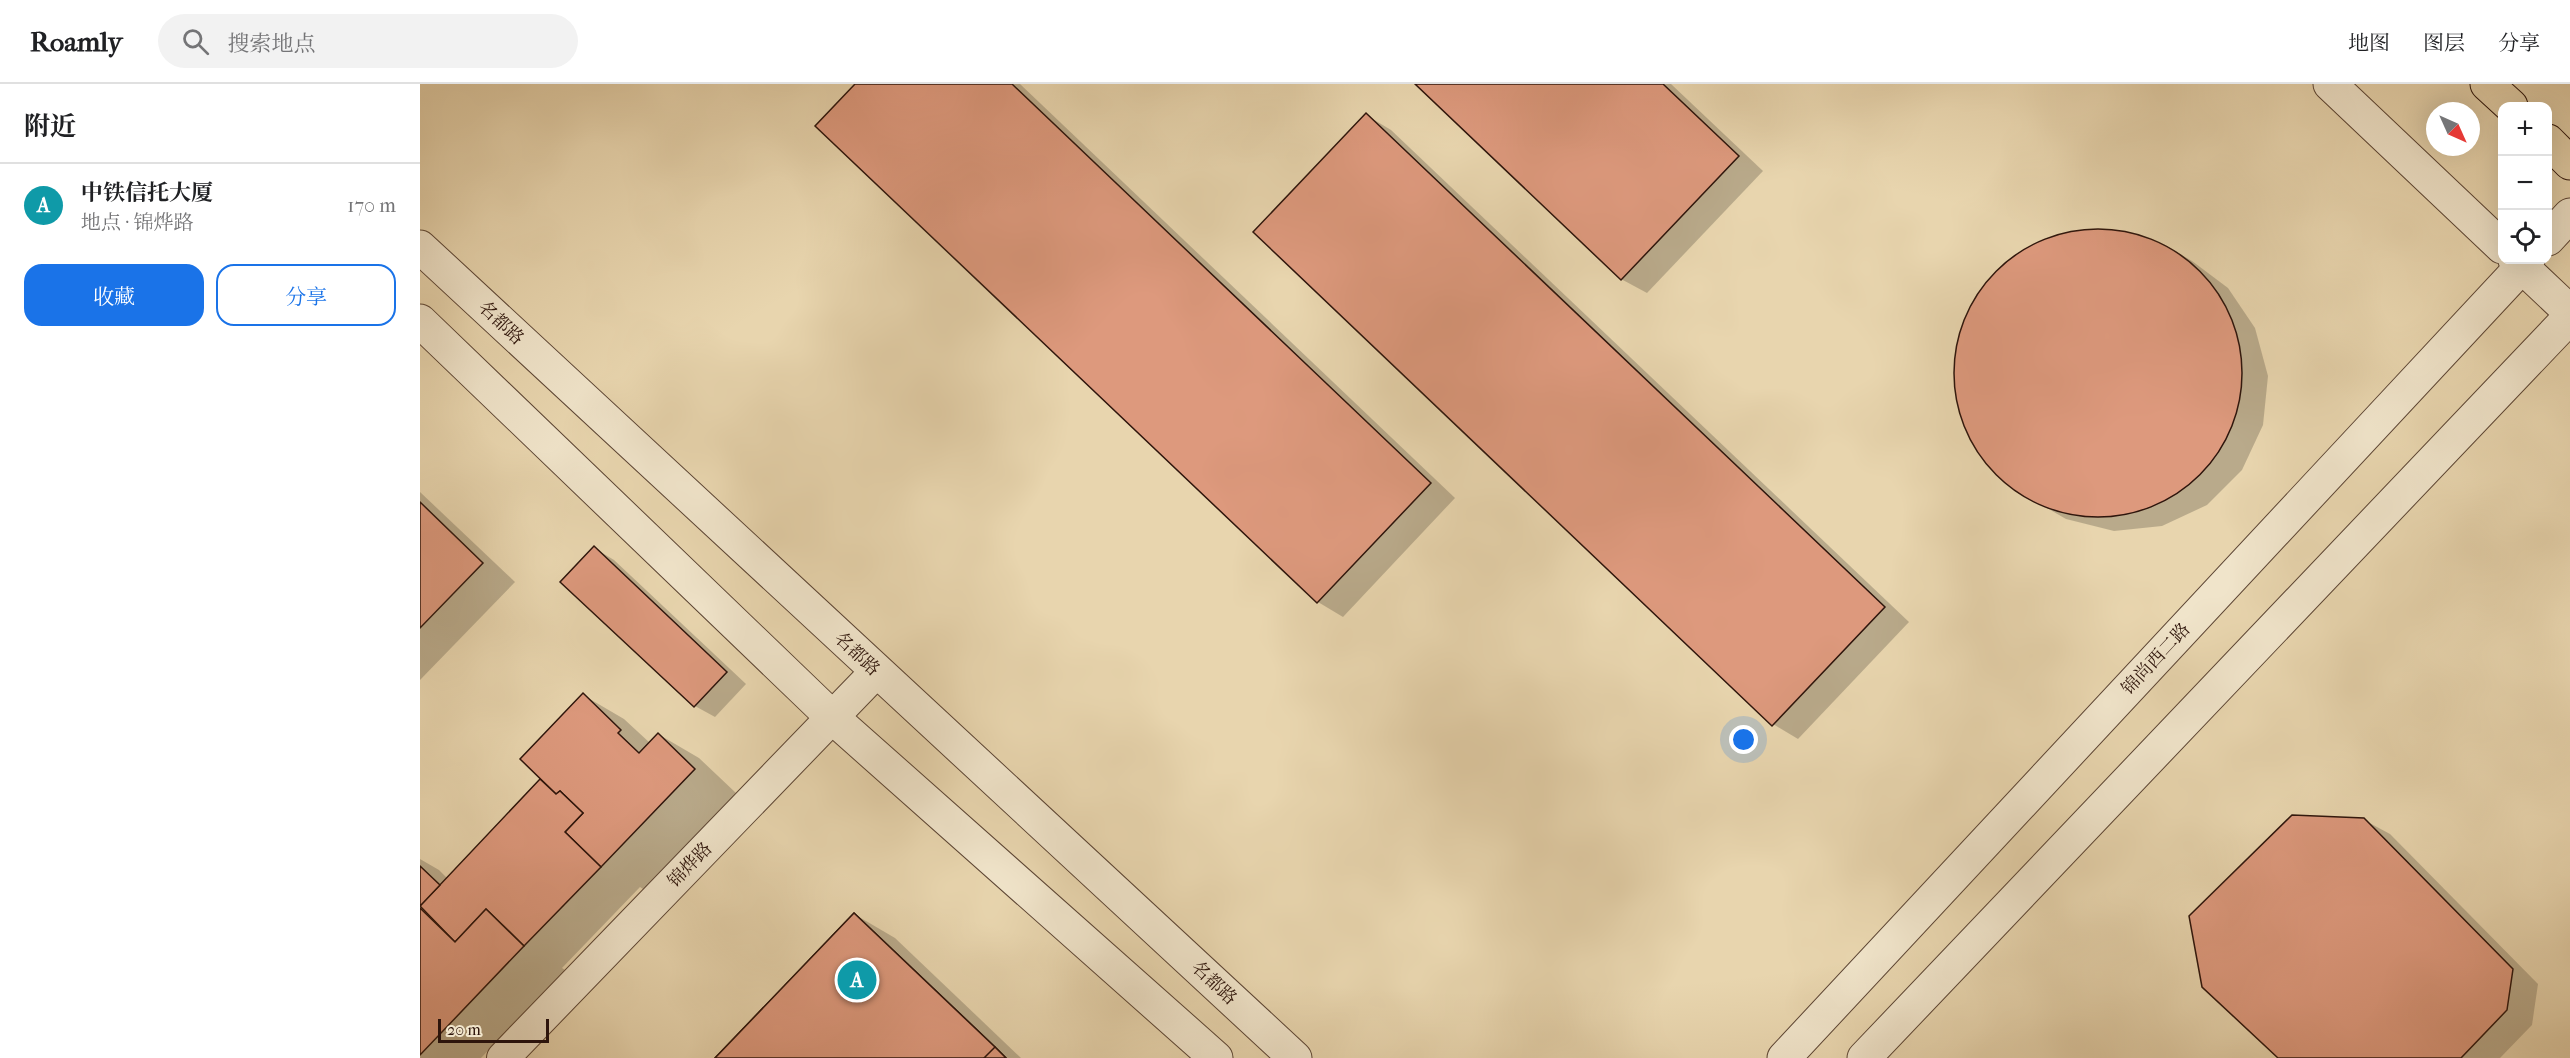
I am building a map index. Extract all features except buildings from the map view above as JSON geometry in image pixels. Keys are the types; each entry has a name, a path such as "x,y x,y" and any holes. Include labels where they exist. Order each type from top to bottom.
{"main road":[{"path":"2487,84 2507,102"},
{"path":"2552,146 2570,163"}],"street":[{"path":"2330,84 2498,240"},
{"path":"2552,234 2570,215"},
{"name":"名都路","path":"420,248 1295,1058"},
{"name":"锦尚西二路","path":"1784,1058 2512,264"},
{"path":"2523,264 2570,312"},
{"path":"1864,1058 2570,317"},
{"path":"420,321 833,718 1216,1058"},
{"name":"锦烨路","path":"503,1058 876,672"}],"place":[{"name":"中铁信托大厦","path":"857,980"}]}
